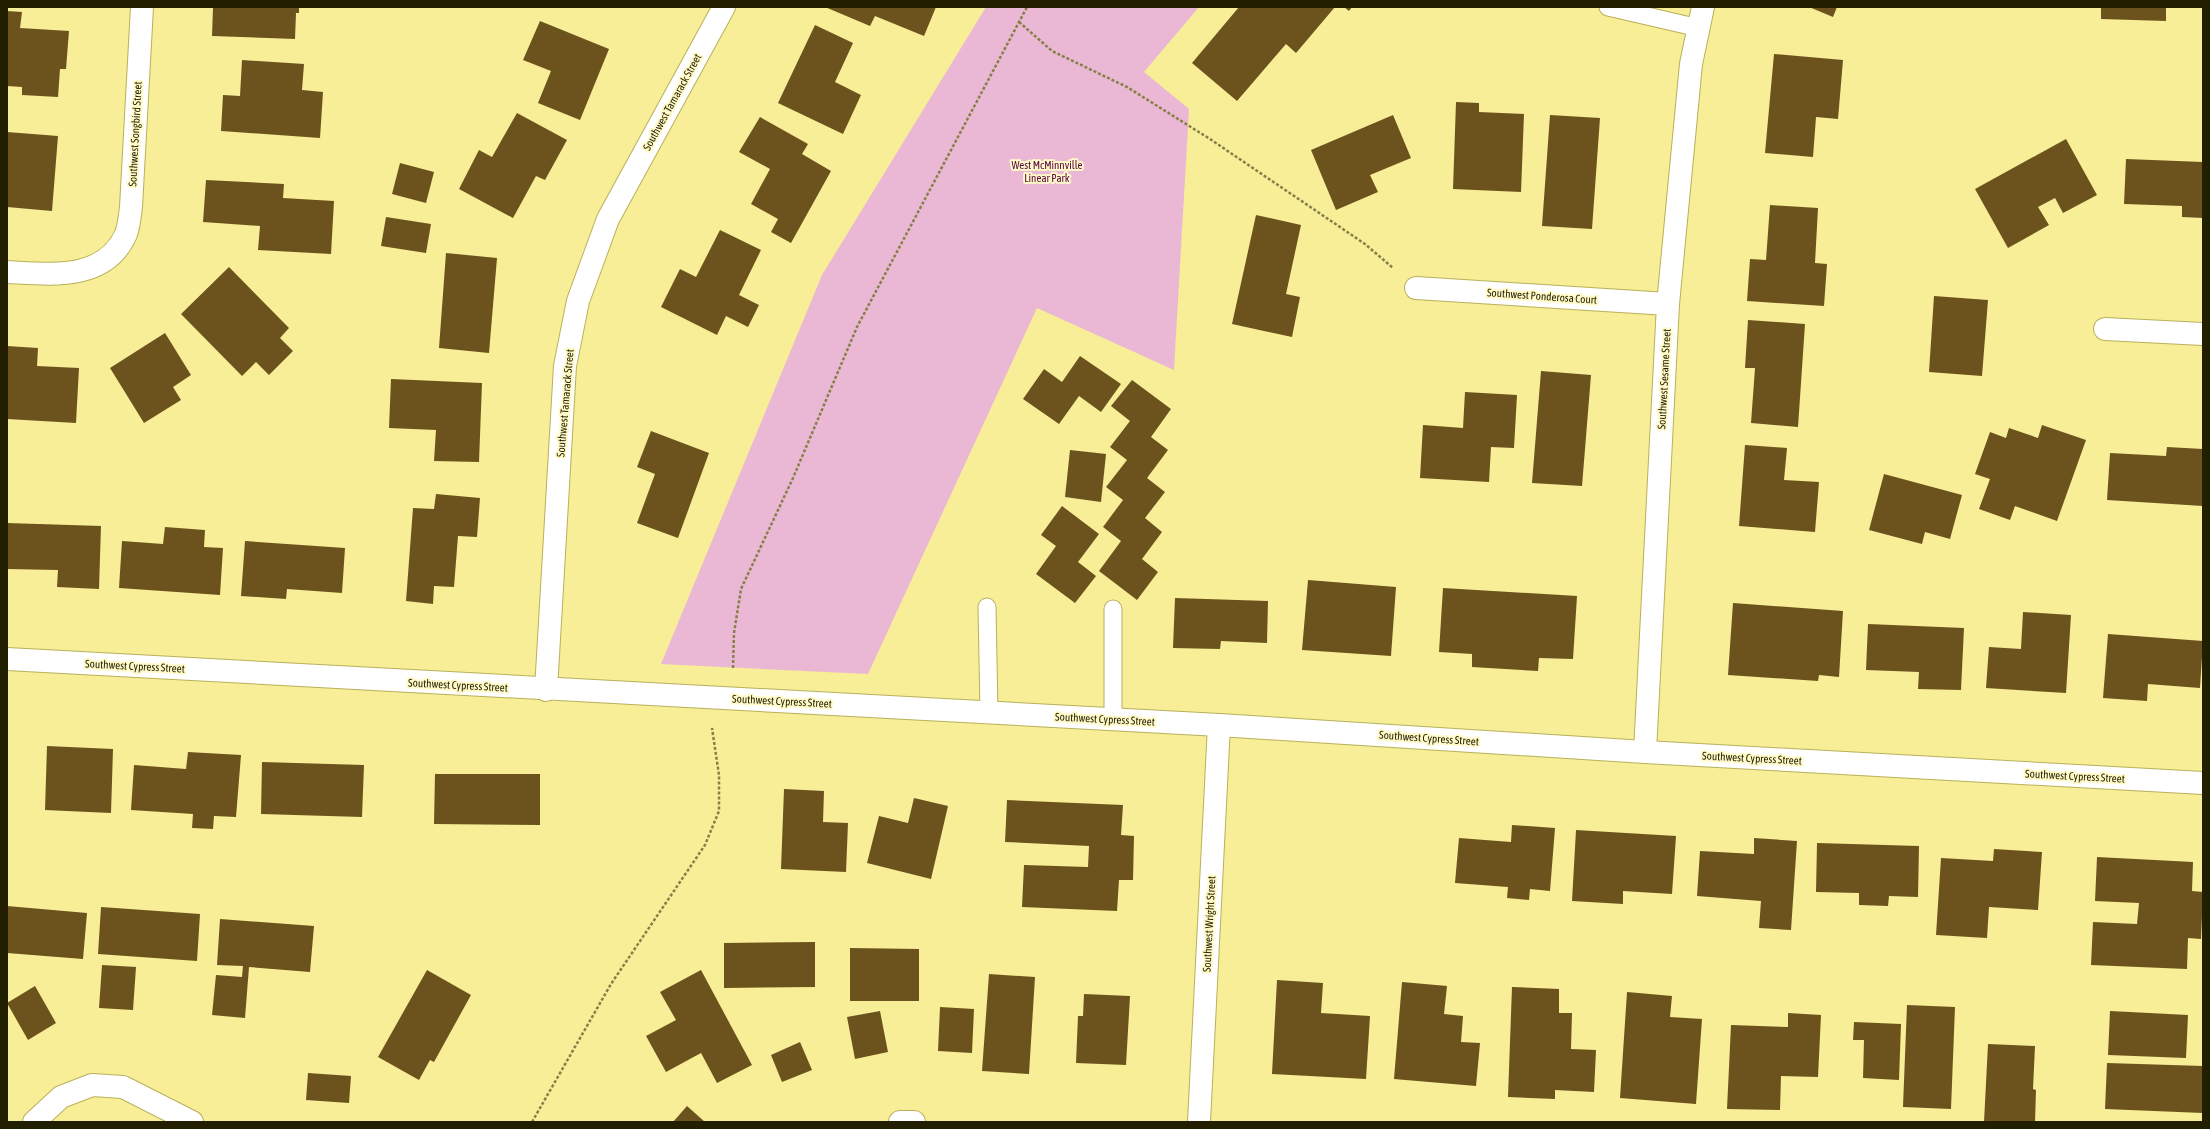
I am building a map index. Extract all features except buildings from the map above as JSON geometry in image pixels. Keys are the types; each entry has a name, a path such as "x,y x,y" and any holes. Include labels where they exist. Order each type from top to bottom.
{"street":[{"name":"Southwest Songbird Street","path":"7,272 53,274 86,270 110,256 126,234 131,207 142,7"},
{"name":"Southwest Tamarack Street","path":"546,690 565,366 578,301 608,219 724,7"},
{"name":"Southwest Sesame Street","path":"1645,752 1668,304 1691,64 1701,17"},
{"name":"Southwest Ponderosa Court","path":"1416,288 1668,304"},
{"path":"2105,329 2203,334"},
{"name":"Southwest Cypress Street","path":"7,659 546,690 715,697 1113,719 1645,752 2203,783"},
{"name":"Southwest Wright Street","path":"1199,1122 1219,725"},
{"path":"34,1122 61,1097 92,1085 123,1087 192,1122"},
{"path":"900,1122 914,1122"}],"lane":[{"path":"1606,7 1701,17"},
{"path":"987,607 989,712"},
{"path":"1113,610 1113,719"}],"path":[{"path":"532,1122 611,984 705,845 719,810 718,775 712,732 715,697 734,666 734,633 741,589 793,478 857,328 1027,7"},
{"path":"1019,22 1052,51 1127,87 1223,148 1365,244 1416,288"}],"green space":[{"name":"West McMinnville Linear Park","path":"986,7 1199,7 1144,72 1189,109 1174,370 1037,308 868,674 661,664 822,275"}]}
